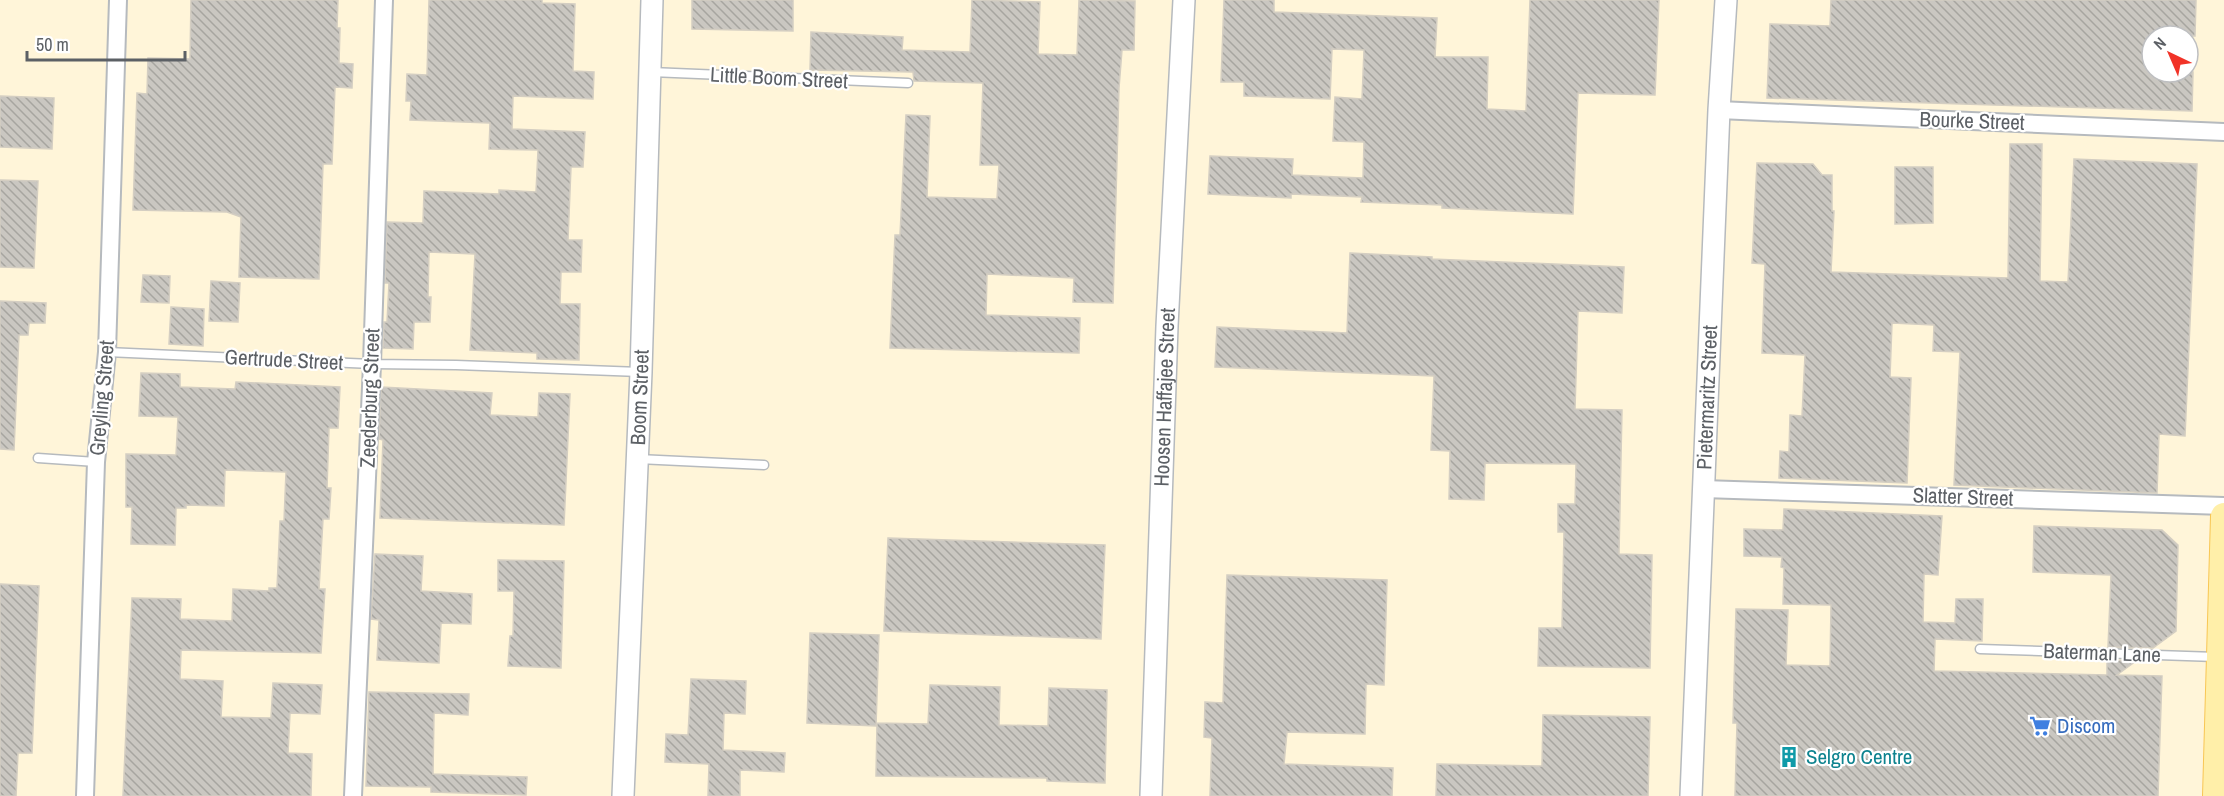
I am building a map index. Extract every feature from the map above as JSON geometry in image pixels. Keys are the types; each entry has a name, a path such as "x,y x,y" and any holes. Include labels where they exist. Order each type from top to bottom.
{"main road":[{"path":"2216,796 2222,657 2224,516"}],"street":[{"name":"Greyling Street","path":"85,796 96,462 107,352 118,0"},
{"name":"Zeederburg Street","path":"353,796 372,364 384,0"},
{"name":"Boom Street","path":"623,796 641,372 652,0"},
{"name":"Hoosen Haffajee Street","path":"1151,796 1167,326 1184,0"},
{"name":"Pietermaritz Street","path":"1691,796 1719,110 1726,0"},
{"name":"Bourke Street","path":"1719,110 2224,132"},
{"name":"Slatter Street","path":"1703,489 2224,506"}],"lane":[{"name":"Little Boom Street","path":"650,72 908,83"},
{"name":"Gertrude Street","path":"107,352 372,364 641,372"},
{"path":"38,458 96,462"},
{"path":"637,459 764,465"},
{"name":"Baterman Lane","path":"1980,649 2222,657"}],"shaded area":[{"path":"0,0 2224,0 2224,796 0,796"}],"building":[{"path":"191,0 338,0 339,63 353,64 352,88 335,87 332,164 323,164 319,279 239,277 241,217 227,212 133,210 137,93 147,94 148,58 190,59"},
{"path":"429,0 542,0 542,3 575,4 573,71 594,72 593,99 513,96 512,129 585,132 583,167 571,167 568,240 582,240 581,272 561,272 560,304 580,304 579,360 537,359 537,353 470,350 475,254 429,252 430,322 414,322 413,349 383,348 389,283 385,283 387,222 423,223 424,191 499,194 499,190 536,192 538,150 489,149 490,123 410,120 411,101 406,101 407,74 427,75"},
{"path":"692,0 793,0 793,31 692,29"},
{"path":"972,0 1040,2 1038,54 1077,55 1079,0 1135,1 1134,50 1122,50 1119,88 1113,303 1073,302 1074,278 987,274 986,315 1080,318 1079,353 890,348 895,235 900,235 906,115 930,116 927,197 997,199 999,165 980,165 983,83 914,81 913,72 810,70 811,32 903,37 902,50 970,52"},
{"path":"1224,0 1274,0 1274,12 1437,18 1435,57 1488,57 1487,109 1526,111 1530,0 1659,0 1655,95 1578,93 1573,214 1361,202 1362,197 1291,194 1291,198 1208,194 1210,156 1293,159 1292,175 1363,178 1364,142 1333,141 1335,97 1362,99 1364,50 1332,49 1330,99 1244,96 1244,82 1221,82"},
{"path":"1831,0 2196,0 2195,24 2140,24 2140,84 2193,84 2192,111 1767,98 1770,24 1830,26"},
{"path":"0,96 54,98 52,149 0,147"},
{"path":"2010,144 2042,144 2040,281 2068,282 2074,159 2197,164 2185,436 2159,434 2157,493 1954,485 1960,352 1933,351 1934,325 1892,323 1890,377 1911,378 1907,483 1779,478 1780,451 1789,452 1790,415 1802,416 1805,355 1762,353 1765,264 1752,263 1757,163 1813,164 1822,175 1832,175 1832,211 1834,211 1831,272 2008,278"},
{"path":"1895,167 1933,167 1933,223 1895,224"},
{"path":"0,180 38,181 34,268 0,267"},
{"path":"1350,253 1432,257 1432,259 1624,267 1622,313 1578,311 1575,409 1622,410 1619,554 1652,555 1650,668 1538,666 1539,628 1562,628 1564,532 1558,532 1558,504 1575,504 1576,464 1485,463 1484,500 1449,499 1450,451 1431,450 1434,376 1215,367 1217,327 1347,333"},
{"path":"143,275 170,276 169,303 141,302"},
{"path":"211,281 240,283 238,322 209,321"},
{"path":"0,301 46,303 45,323 29,323 28,335 19,335 14,450 0,449"},
{"path":"171,307 204,309 203,346 169,344"},
{"path":"141,373 180,374 180,387 235,389 236,382 340,387 338,428 329,428 327,488 331,488 329,519 323,519 319,589 325,589 321,653 181,650 180,679 223,681 221,717 271,718 273,683 322,685 320,714 290,713 288,753 312,754 311,796 123,796 132,598 181,599 180,619 232,621 233,589 269,591 269,588 277,588 280,521 284,521 286,472 225,470 224,506 186,505 186,508 176,508 175,545 131,544 132,507 126,507 126,454 176,455 178,417 139,416"},
{"path":"381,387 492,393 490,415 538,417 539,393 570,394 564,525 380,518 383,440 379,439"},
{"path":"1784,509 1942,516 1938,575 1924,574 1923,622 1955,623 1956,599 1983,599 1982,641 1935,639 1934,671 2107,675 2107,660 2136,661 2117,675 2162,676 2158,796 1735,796 1737,723 1733,723 1736,609 1788,610 1786,665 1830,666 1831,605 1783,604 1782,557 1744,556 1744,529 1783,530"},
{"path":"2034,526 2162,530 2178,545 2176,631 2153,648 2108,647 2111,575 2033,572"},
{"path":"888,538 1105,545 1101,639 884,631"},
{"path":"375,554 423,556 421,591 472,594 471,624 441,623 439,663 377,660 379,620 371,619"},
{"path":"498,560 564,561 561,668 508,666 510,636 513,636 514,591 498,591"},
{"path":"1227,575 1387,580 1384,685 1366,684 1365,734 1287,732 1284,764 1393,768 1392,796 1210,796 1212,738 1204,737 1205,702 1223,703"},
{"path":"0,584 39,586 32,753 18,753 16,796 0,796"},
{"path":"810,633 879,635 876,726 807,723"},
{"path":"691,679 746,681 745,714 724,713 723,750 785,753 784,772 740,770 740,796 708,796 709,764 665,762 666,734 688,735"},
{"path":"930,685 1000,687 999,725 1048,726 1049,688 1107,690 1105,783 1047,781 1047,778 876,776 877,723 928,724"},
{"path":"369,692 469,694 468,715 434,713 433,774 527,777 526,795 431,792 431,787 366,786"},
{"path":"1543,715 1650,717 1648,796 1436,796 1437,764 1542,766"}],"place":[{"name":"Discom","path":"2040,726"},
{"name":"Selgro Centre","path":"1789,757"}]}
